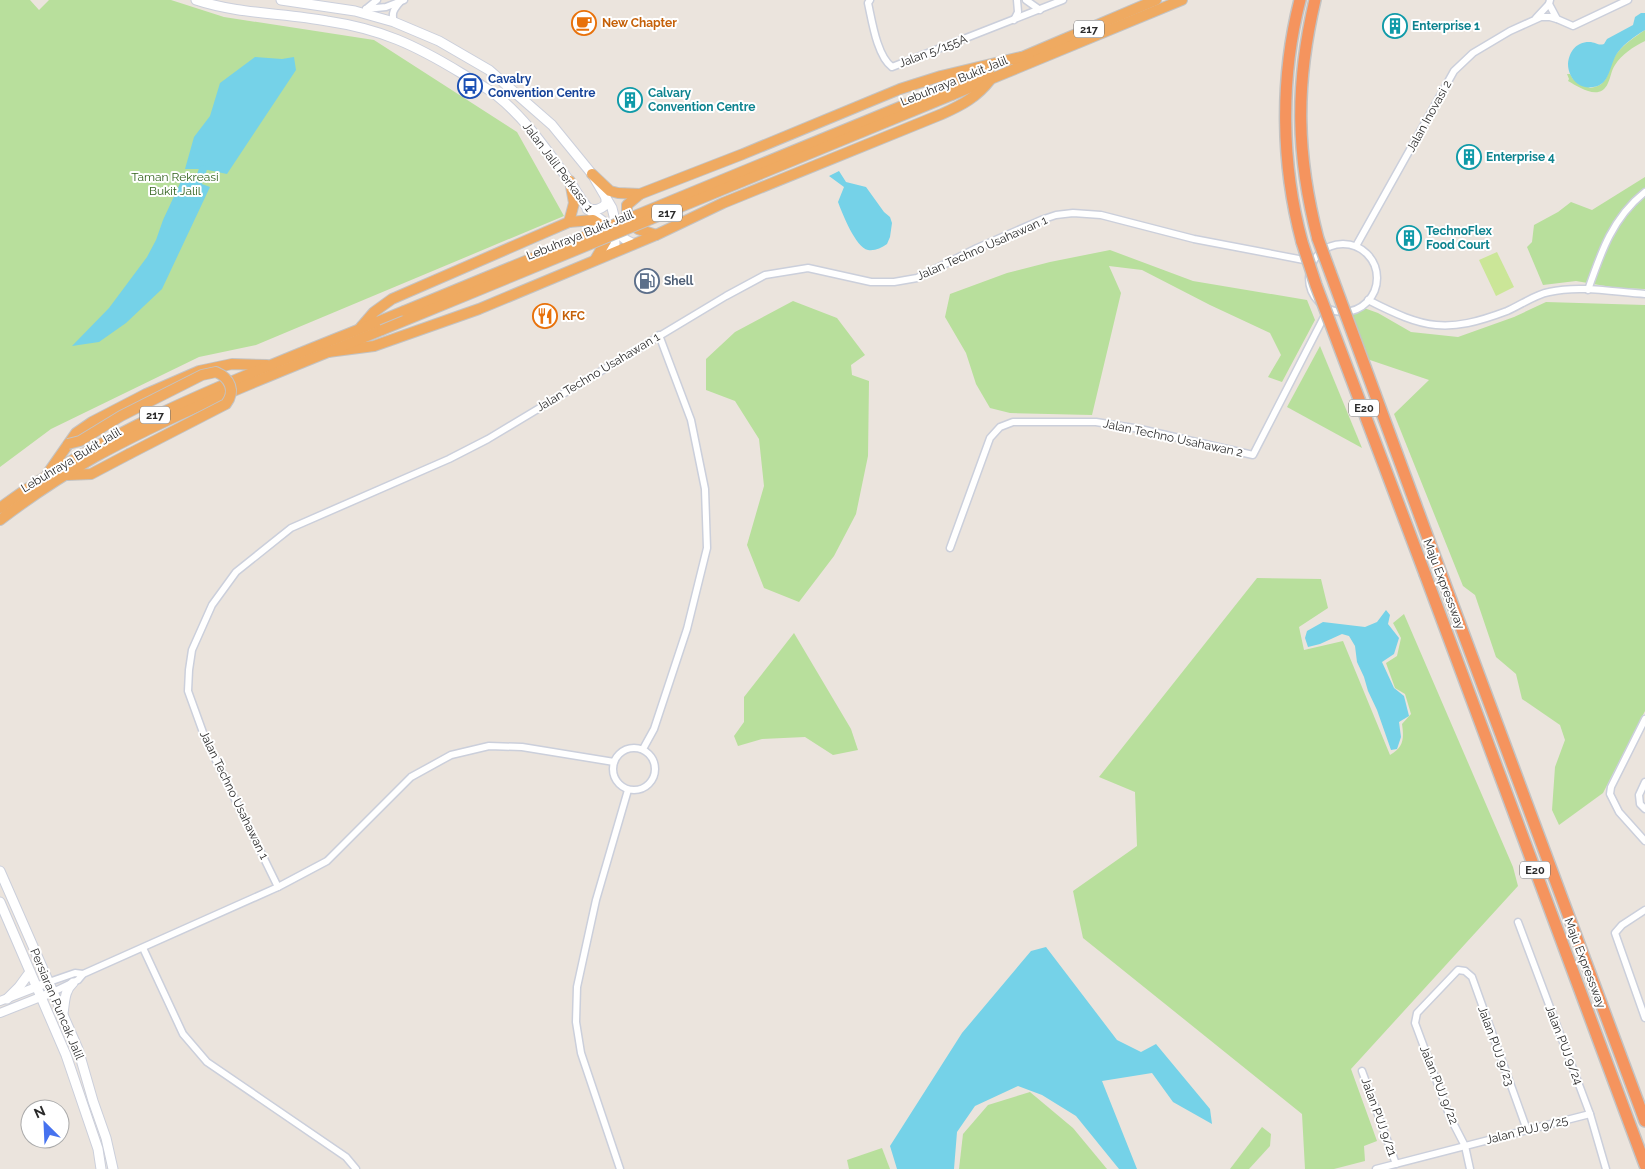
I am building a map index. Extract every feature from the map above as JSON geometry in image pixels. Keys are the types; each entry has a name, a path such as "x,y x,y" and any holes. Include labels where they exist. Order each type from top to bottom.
{"highway":[{"name":"Lebuhraya Bukit Jalil","path":"0,520 94,458 160,424 950,91 1156,0"},
{"name":"Lebuhraya Bukit Jalil","path":"0,508 46,476 127,429 270,366 950,91 990,80 1182,0"},
{"name":"Maju Expressway","path":"1300,0 1290,49 1286,115 1290,182 1299,229 1316,285 1645,1165"},
{"name":"Maju Expressway","path":"1315,0 1306,42 1301,114 1301,146 1312,215 1331,277 1645,1121"},
{"path":"656,235 638,229 628,218 627,205 640,194 900,89 942,76 1021,58"},
{"path":"328,352 374,346 479,309 656,235 723,203 966,103 982,91 990,80"},
{"path":"592,174 610,190 618,193 640,194"},
{"path":"569,222 574,203 570,181"},
{"path":"358,330 374,312 392,299 569,222 593,220 604,228 606,241 595,260"},
{"path":"46,476 76,433 92,422 146,394 199,372 232,364 270,366"},
{"path":"66,475 91,474 226,404 231,397 232,391 227,379 216,372 202,374 121,416 80,441 68,444"}],"main road":[{"path":"198,1 212,0"},
{"path":"220,0 234,9"},
{"name":"Jalan Jalil Perkasa 1","path":"281,0 355,11 394,22 439,40 489,70 552,126 592,174 614,216 615,245 608,254"},
{"name":"Jalan Jalil Perkasa 1","path":"198,1 234,9 327,20 363,27 394,37 430,54 494,94 510,107 531,129 570,181 587,209 626,240 634,244"},
{"path":"587,209 596,210 603,207 606,204 606,198"},
{"name":"Persiaran Puncak Jalil","path":"0,871 78,1049 106,1138 113,1169"},
{"name":"Persiaran Puncak Jalil","path":"0,902 66,1055 98,1149 101,1169"},
{"path":"3,1000 19,987 30,972"},
{"path":"63,1015 65,997 68,988 73,983"}],"street":[{"path":"366,9 377,0"},
{"name":"Jalan 5/155A","path":"870,0 868,3 874,31 887,63 892,67 1062,0"},
{"path":"1014,20 1018,12 1017,0"},
{"path":"1026,0 1040,10"},
{"path":"1536,18 1550,17 1573,26 1628,0"},
{"path":"355,11 386,7 403,1"},
{"path":"394,22 392,15 394,9 403,1"},
{"path":"1536,18 1549,2 1557,19"},
{"name":"Jalan Inovasi 2","path":"1356,246 1454,71 1484,46 1536,18"},
{"path":"1588,290 1598,260 1616,222 1631,203 1645,192"},
{"name":"Jalan Techno Usahawan 1","path":"278,887 205,738 188,691 192,650 212,606 236,572 291,528 449,459 488,439 738,288 765,275 808,268 871,282 894,282 917,278 977,248 1041,220 1056,215 1073,213 1102,215 1194,239 1313,262"},
{"path":"1336,244 1356,246 1368,254 1375,266 1377,281 1373,294 1363,305 1350,311 1342,312 1328,308 1320,303 1310,288 1310,270 1313,262 1319,254 1336,244"},
{"path":"1368,300 1419,323 1433,326 1448,326 1484,319 1509,310 1547,292 1588,290 1645,294"},
{"name":"Jalan Techno Usahawan 2","path":"950,548 990,438 1000,427 1013,422 1096,422 1140,429 1253,455 1328,308"},
{"path":"643,749 654,729 687,629 707,548 705,489 691,420 659,335"},
{"path":"1645,719 1611,787 1610,794 1619,812 1645,841"},
{"path":"0,1013 73,983 84,974 278,887 327,861 411,778 451,755 490,746 522,747 614,762"},
{"path":"636,748 643,749 654,759 656,773 653,780 642,789 628,790 617,782 614,775 614,762 623,751 636,748"},
{"path":"1645,782 1639,794 1640,804 1645,809"},
{"path":"620,1169 581,1054 576,1013 577,987 596,900 628,790"},
{"path":"1645,910 1622,925 1615,933 1645,1018"},
{"name":"Jalan PUJ 9/24","path":"1518,922 1590,1114 1606,1169"},
{"path":"143,948 183,1034 201,1056 346,1156 356,1169"},
{"name":"Jalan PUJ 9/22","path":"1458,970 1417,1013 1415,1023 1450,1117 1465,1146 1470,1169"},
{"name":"Jalan PUJ 9/23","path":"1458,970 1465,971 1472,977 1527,1130"},
{"path":"3,1000 75,973 84,974"},
{"name":"Jalan PUJ 9/21","path":"1362,1071 1396,1164"},
{"name":"Jalan PUJ 9/25","path":"1376,1169 1590,1114"}],"green space":[{"name":"Taman Rekreasi Bukit Jalil","path":"0,0 30,0 39,10 49,0 171,0 224,17 374,40 517,132 564,216 256,345 199,357 51,429 0,467"},
{"path":"1645,30 1645,41 1621,57 1614,67 1609,81 1600,92 1583,89 1568,81 1567,74 1570,74 1573,79 1590,88 1602,83 1608,75 1617,53"},
{"path":"1645,177 1645,289 1617,288 1576,281 1543,285 1527,247 1532,242 1534,225 1558,212 1571,202 1592,210"},
{"path":"1110,250 1193,281 1307,300 1315,320 1282,382 1268,377 1281,355 1270,333 1142,270 1109,266 1121,293 1092,415 1010,413 990,408 976,384 966,353 945,317 950,294 1007,273"},
{"path":"1497,252 1514,287 1496,296 1479,260"},
{"path":"793,301 837,318 865,355 851,365 852,375 869,381 868,456 856,514 834,556 799,602 764,588 747,545 764,486 759,439 735,401 706,390 706,359 735,332"},
{"path":"1546,302 1645,305 1645,711 1603,793 1559,825 1552,810 1555,767 1565,740 1560,725 1522,699 1516,674 1496,657 1475,595 1463,586 1394,414 1429,380 1367,359 1351,315 1364,308 1378,313 1411,332 1458,337 1514,317"},
{"path":"1320,346 1362,448 1287,407"},
{"path":"1257,578 1321,579 1328,608 1299,627 1304,650 1343,641 1390,755 1398,749 1402,742 1402,724 1411,714 1405,694 1395,688 1386,663 1397,656 1401,638 1393,623 1404,614 1513,867 1518,886 1351,1069 1377,1141 1364,1146 1365,1161 1334,1169 1305,1169 1302,1114 1083,938 1073,891 1137,846 1135,792 1099,777"},
{"path":"794,633 851,729 858,750 833,755 805,737 762,739 738,746 734,736 744,722 744,697"},
{"path":"1030,1092 1073,1128 1107,1169 959,1169 963,1134 988,1105"},
{"path":"1262,1127 1271,1134 1270,1146 1249,1169 1230,1169"},
{"path":"882,1148 890,1169 849,1169 847,1160"}],"water":[{"path":"1645,13 1645,30 1630,40 1618,52 1603,82 1593,87 1585,87 1572,78 1568,64 1570,56 1577,46 1584,42 1604,44 1607,39 1633,25 1635,17"},
{"path":"255,57 282,59 294,57 296,70 227,174 203,169 185,169 194,137 210,116 220,83"},
{"path":"839,171 846,182 866,187 884,212 890,217 892,223 887,244 876,250 868,250 863,248 854,237 838,202 844,187 829,176"},
{"path":"183,177 210,187 162,289 126,323 99,342 72,346 109,308 147,257"},
{"path":"1386,610 1390,615 1388,624 1399,638 1394,654 1382,662 1394,688 1404,696 1409,716 1399,722 1401,737 1397,749 1391,750 1357,662 1355,646 1349,636 1342,634 1308,647 1305,638 1307,631 1323,622 1365,627 1377,622"},
{"path":"1046,947 1117,1040 1141,1052 1156,1044 1210,1109 1212,1124 1173,1102 1152,1073 1102,1081 1137,1169 1119,1169 1076,1116 1042,1095 1018,1086 975,1106 957,1132 954,1169 897,1169 890,1146 962,1033 1031,951"}],"waterway":[{"path":"198,183 203,169"}],"place":[{"name":"New Chapter","path":"584,23"},
{"name":"Enterprise 1","path":"1395,26"},
{"name":"Cavalry Convention Centre","path":"470,86"},
{"name":"Calvary Convention Centre","path":"630,100"},
{"name":"Enterprise 4","path":"1469,157"},
{"name":"TechnoFlex Food Court","path":"1409,238"},
{"name":"Shell","path":"647,281"},
{"name":"KFC","path":"545,316"}]}
